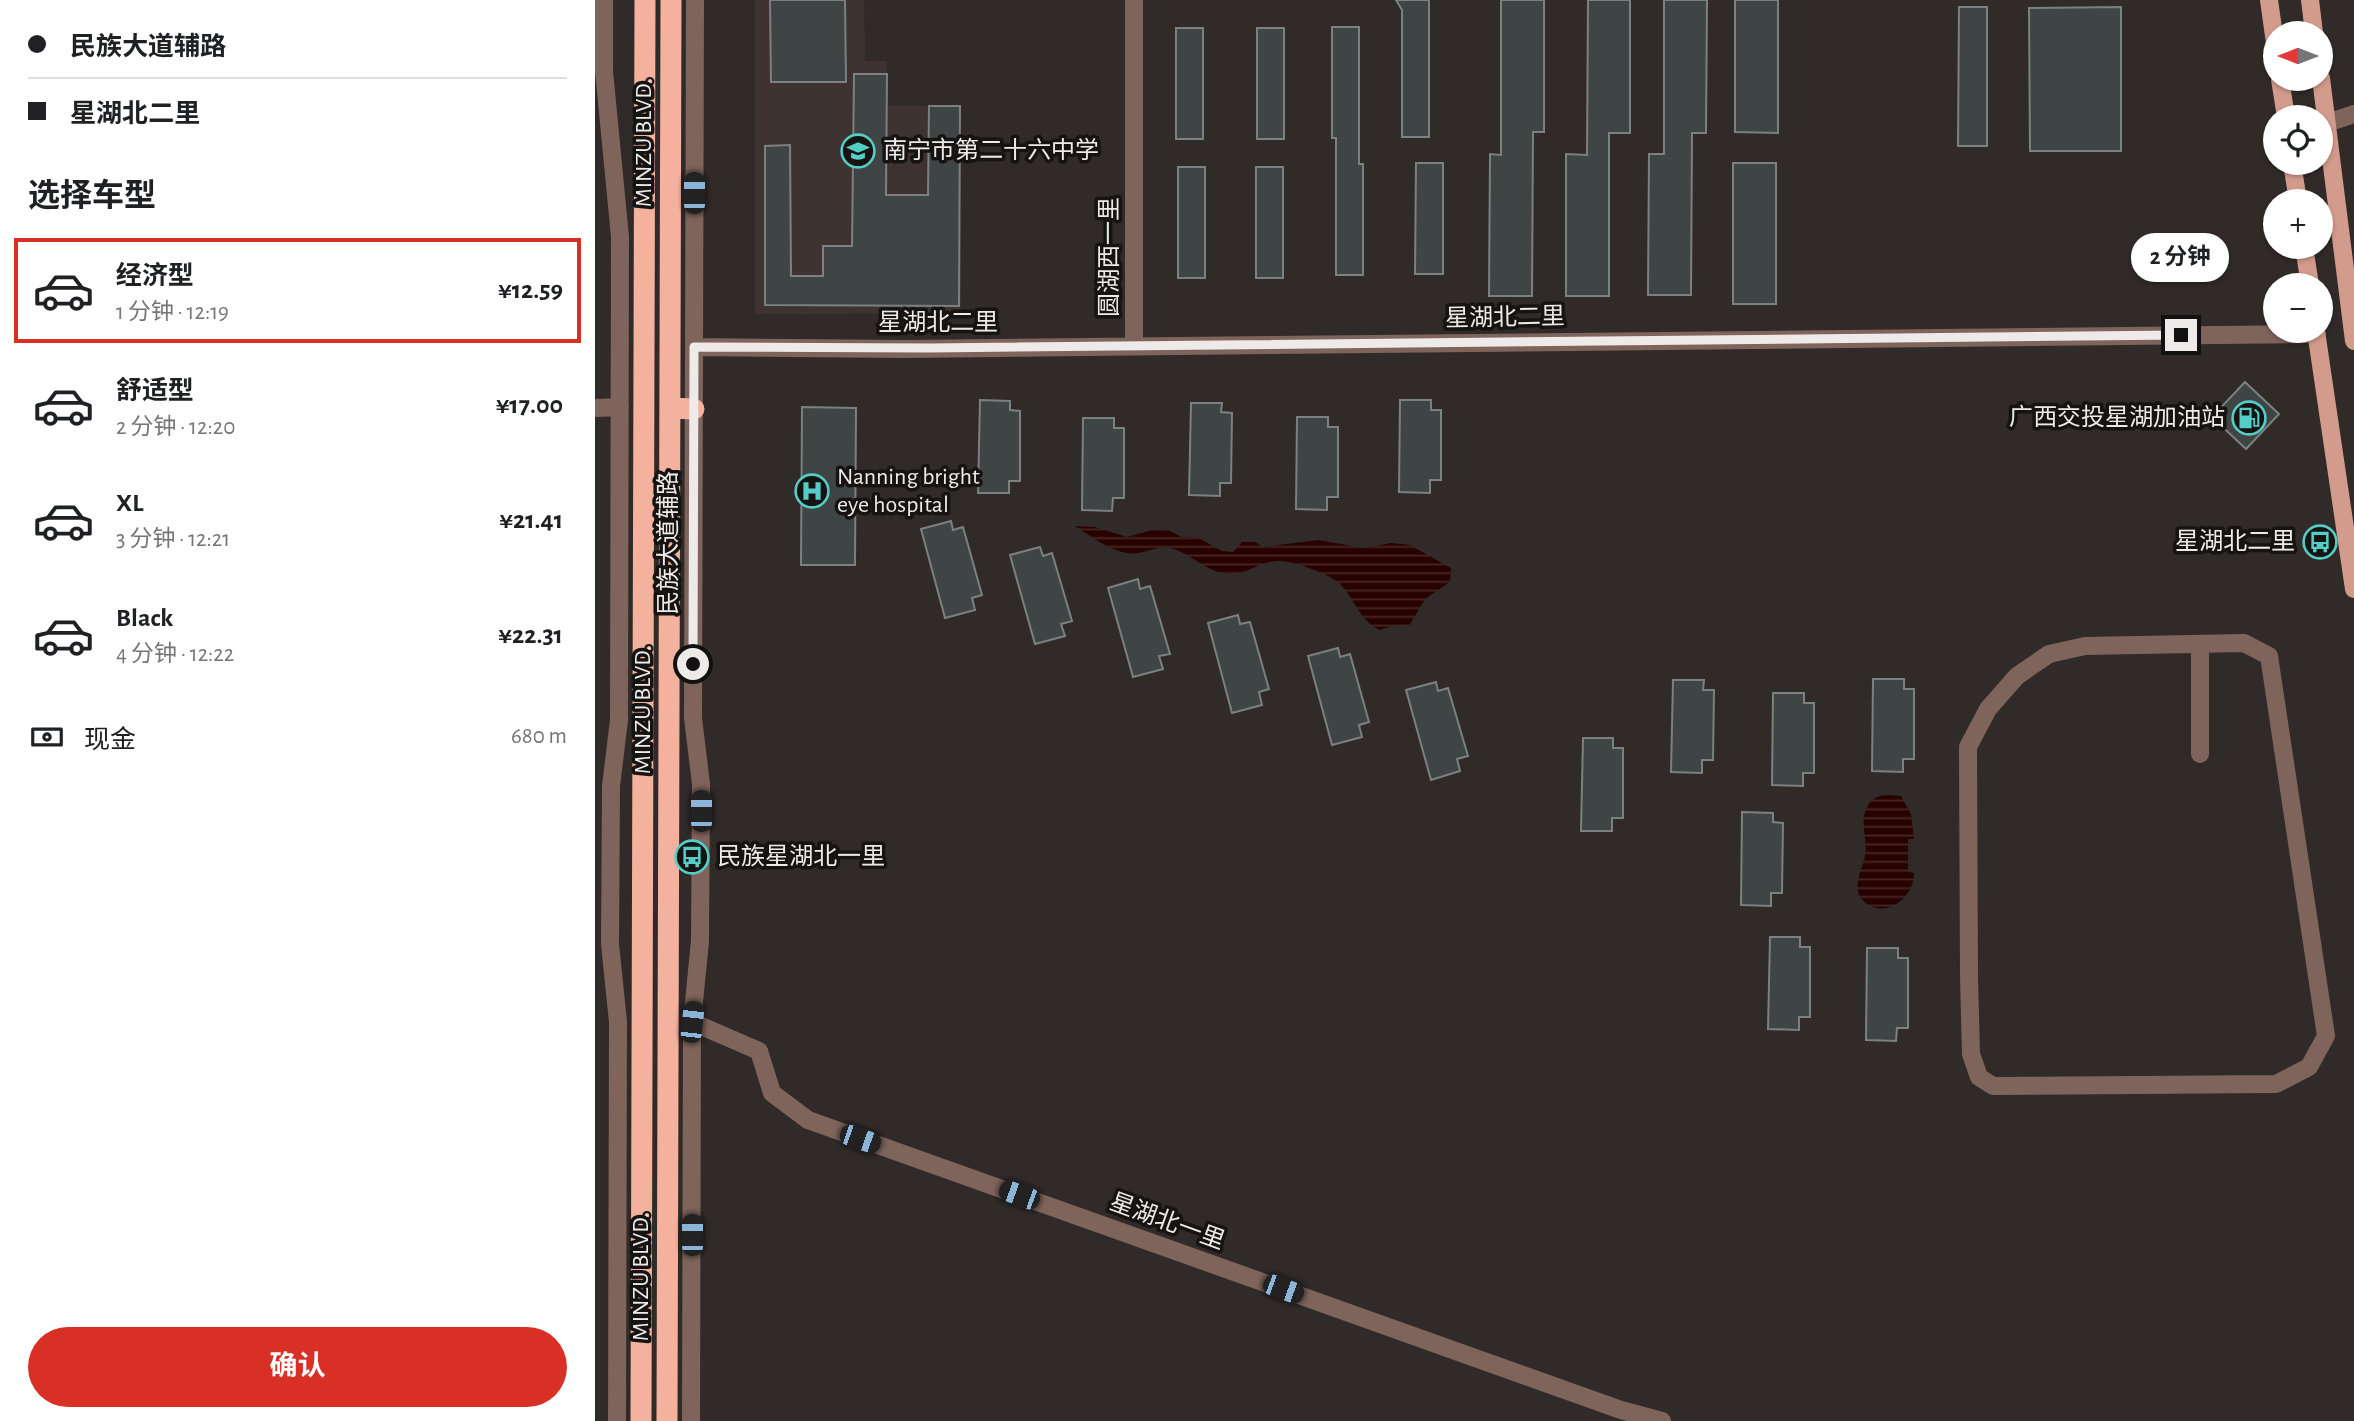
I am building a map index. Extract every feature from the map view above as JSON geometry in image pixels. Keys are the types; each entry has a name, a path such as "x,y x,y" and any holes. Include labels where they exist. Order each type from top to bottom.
{"highway":[{"name":"MINZU BLVD.","path":"641,1421 645,0"},
{"name":"MINZU BLVD.","path":"667,1421 671,0"},
{"path":"670,408 694,409"}],"main road":[{"path":"2269,0 2272,21"},
{"path":"2310,0 2313,21"},
{"path":"2333,175 2354,341"},
{"path":"2318,343 2354,589"}],"street":[{"name":"民族大道辅路","path":"604,0 604,71 620,237 619,720 611,786 610,944 618,1023 617,1421"},
{"name":"民族大道辅路","path":"691,1421 692,1022 700,941 701,797 693,718 695,0"},
{"name":"圆湖西一里","path":"1134,346 1135,0"},
{"path":"2333,121 2354,114"},
{"name":"星湖北二里","path":"694,347 905,349 2263,333"},
{"path":"595,408 620,407"},
{"path":"2244,643 2269,656 2326,1036 2309,1067 2276,1084 1993,1086 1979,1077 1971,1054 1968,747 1988,709 2017,676 2049,654 2085,646 2200,644 2244,643"},
{"path":"2200,644 2200,754"},
{"name":"星湖北一里","path":"692,1022 759,1051 772,1093 808,1120 1621,1410 1662,1421"}],"shaded area":[{"name":"南宁市第二十六中学","path":"755,0 864,0 865,61 887,61 886,106 960,106 961,313 755,314"},
{"path":"1075,526 1095,527 1127,537 1156,529 1170,531 1182,537 1197,537 1222,551 1233,552 1242,542 1255,542 1263,547 1318,540 1364,548 1391,543 1410,545 1451,568 1450,582 1425,599 1409,626 1395,625 1380,630 1368,622 1338,582 1302,566 1272,561 1240,573 1225,574 1174,549 1156,548 1133,553 1113,549"},
{"path":"1879,796 1901,796 1911,814 1914,839 1908,839 1908,872 1914,873 1913,883 1902,900 1895,905 1877,908 1861,898 1858,888 1866,850 1864,818 1871,801"}],"building":[{"path":"770,0 845,0 846,82 771,82"},
{"path":"1396,0 1429,0 1429,137 1402,137 1402,10"},
{"path":"1501,0 1544,0 1544,132 1533,132 1532,296 1489,296 1490,154 1501,155"},
{"path":"1588,0 1630,0 1630,133 1609,133 1609,296 1566,296 1566,154 1587,155"},
{"path":"1664,0 1707,0 1706,133 1692,133 1691,295 1648,295 1649,154 1664,154"},
{"path":"1735,0 1778,0 1778,133 1735,132"},
{"path":"1959,7 1987,7 1987,146 1958,146"},
{"path":"2121,7 2121,151 2030,151 2029,8"},
{"path":"1332,27 1359,27 1359,164 1363,164 1363,275 1336,275 1336,138 1332,138"},
{"path":"1176,28 1203,28 1203,139 1176,139"},
{"path":"1257,28 1284,28 1284,139 1257,139"},
{"path":"854,74 887,74 886,195 928,195 929,106 960,106 959,306 765,305 765,146 790,145 791,276 823,276 823,246 852,246"},
{"path":"1416,163 1443,163 1443,274 1415,274"},
{"path":"1733,163 1776,163 1776,304 1733,304"},
{"path":"1178,167 1205,167 1205,278 1178,278"},
{"path":"1256,167 1283,167 1283,278 1256,278"},
{"path":"2245,382 2279,414 2246,449 2212,417"},
{"path":"980,400 1010,401 1010,410 1020,411 1020,481 1009,481 1009,493 978,493"},
{"path":"1400,400 1431,400 1431,410 1441,410 1441,480 1430,480 1430,493 1399,492"},
{"path":"1191,403 1222,403 1221,412 1232,413 1231,483 1220,483 1220,496 1189,495"},
{"path":"802,407 856,408 855,565 801,565"},
{"path":"1297,417 1328,417 1328,427 1338,427 1338,497 1327,497 1327,510 1296,509"},
{"path":"1083,418 1114,418 1114,428 1124,428 1124,498 1113,498 1112,511 1082,510"},
{"path":"951,521 953,530 963,527 982,595 972,598 975,610 945,618 921,529"},
{"path":"1040,547 1043,556 1052,553 1072,621 1061,624 1065,636 1035,644 1010,555"},
{"path":"1138,579 1140,589 1150,586 1170,654 1159,656 1163,669 1133,677 1108,588"},
{"path":"1238,615 1240,624 1250,622 1269,689 1259,692 1262,705 1232,713 1208,623"},
{"path":"1338,648 1340,657 1350,654 1369,722 1359,725 1362,737 1332,745 1308,656"},
{"path":"1873,679 1904,679 1904,689 1914,689 1914,759 1903,759 1903,772 1872,771"},
{"path":"1673,680 1704,680 1703,690 1714,690 1713,760 1702,760 1702,773 1671,772"},
{"path":"1436,682 1438,691 1448,688 1468,756 1457,759 1460,771 1431,780 1406,690"},
{"path":"1773,693 1804,693 1804,703 1814,703 1814,773 1803,773 1803,786 1772,785"},
{"path":"1583,738 1613,738 1613,748 1623,748 1623,818 1612,818 1612,831 1581,831"},
{"path":"1742,812 1773,813 1773,822 1783,823 1782,893 1771,893 1771,906 1741,905"},
{"path":"1770,937 1800,937 1800,947 1810,947 1810,1017 1799,1017 1799,1030 1768,1029"},
{"path":"1867,948 1898,948 1898,958 1908,958 1908,1028 1897,1028 1896,1041 1866,1040"}],"place":[{"name":"南宁市第二十六中学","path":"858,151"},
{"name":"广西交投星湖加油站","path":"2249,418"},
{"name":"Nanning bright eye hospital","path":"812,491"},
{"name":"星湖北二里","path":"2320,542"},
{"name":"民族星湖北一里","path":"692,857"}],"route":[{"path":"693,664 694,347 930,348 2181,335"}]}
